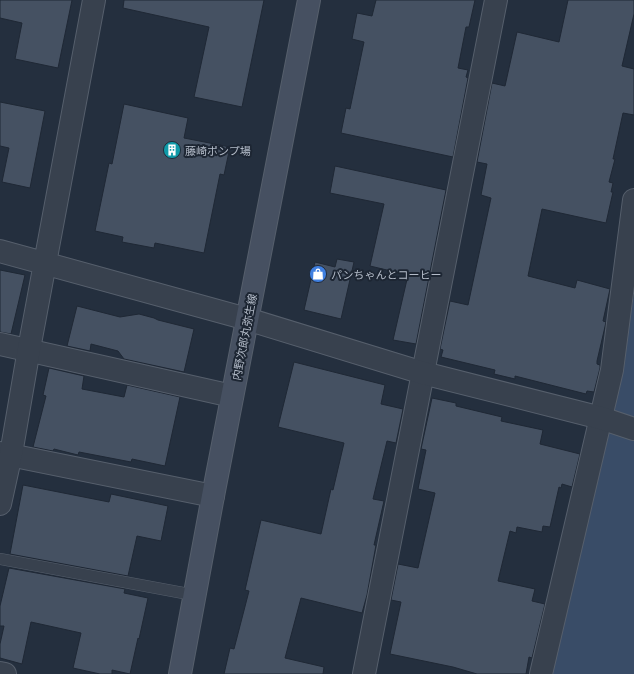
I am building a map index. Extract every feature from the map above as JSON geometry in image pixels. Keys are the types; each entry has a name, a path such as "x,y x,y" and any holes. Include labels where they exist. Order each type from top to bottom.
{"main road":[{"name":"内野次郎丸弥生線","path":"180,674 309,0"}],"street":[{"path":"0,504 5,454 29,349 94,0"},
{"path":"364,674 496,0"},
{"path":"541,674 612,370 634,200"},
{"path":"0,251 247,319 423,373 601,418 634,429"},
{"path":"0,344 29,349 232,396"},
{"path":"5,454 213,496"},
{"path":"0,673 5,674"}],"lane":[{"path":"0,559 194,595"}],"water":[{"path":"634,294 634,674 549,674 618,386"}],"building":[{"path":"0,0 72,0 58,68 15,59 22,23 0,18"},
{"path":"124,0 264,0 242,107 194,97 209,27 123,8"},
{"path":"376,0 475,0 469,27 466,27 458,68 468,70 466,77 468,78 453,157 341,133 346,108 350,109 364,42 352,39 357,13 372,16"},
{"path":"568,0 634,0 634,14 622,66 634,69 634,115 623,113 613,159 615,159 609,182 613,183 611,192 613,192 606,223 542,209 528,276 575,288 577,280 610,289 603,321 606,322 597,361 600,368 594,392 587,391 586,394 515,376 515,379 494,374 495,370 441,357 443,350 440,349 450,301 468,305 491,198 481,195 487,164 477,162 492,83 505,86 517,32 559,42"},
{"path":"0,102 45,111 30,188 2,182 9,148 0,146"},
{"path":"124,104 188,118 184,138 230,147 224,175 220,174 204,253 155,243 154,248 122,242 123,237 95,231 109,163 112,164"},
{"path":"335,166 446,190 416,344 393,340 408,275 370,266 384,204 330,193"},
{"path":"337,259 354,262 341,319 304,310 315,262 335,267"},
{"path":"0,270 25,275 11,334 0,332"},
{"path":"77,306 120,317 139,314 194,329 184,372 124,359 118,351 91,344 90,351 67,346"},
{"path":"294,362 385,385 381,404 403,409 396,443 387,441 373,499 384,501 374,545 376,545 367,595 362,613 301,598 285,658 324,667 323,674 224,674 230,648 234,649 249,591 245,590 261,520 321,534 331,489 333,490 344,443 278,427"},
{"path":"49,368 84,376 82,389 124,397 127,385 180,397 165,466 132,459 131,462 79,452 78,455 54,449 53,451 33,447 46,396 43,395"},
{"path":"432,398 456,403 456,406 502,417 501,421 543,430 540,444 580,454 572,487 562,484 561,488 559,487 550,527 543,526 542,532 517,527 516,533 510,531 498,581 535,589 532,601 545,604 532,658 529,657 526,674 477,674 453,667 390,654 401,602 391,600 398,564 418,568 435,493 418,489 426,450 421,449"},
{"path":"23,485 109,502 111,494 168,506 161,541 137,536 128,576 10,554"},
{"path":"9,568 125,589 124,593 148,598 130,674 112,670 112,674 100,674 73,668 81,633 31,622 22,664 0,658 0,644 4,626 0,626 0,606"}],"place":[{"name":"藤崎ポンプ場","path":"172,150"},
{"name":"パンちゃんとコーヒー","path":"318,274"}]}
